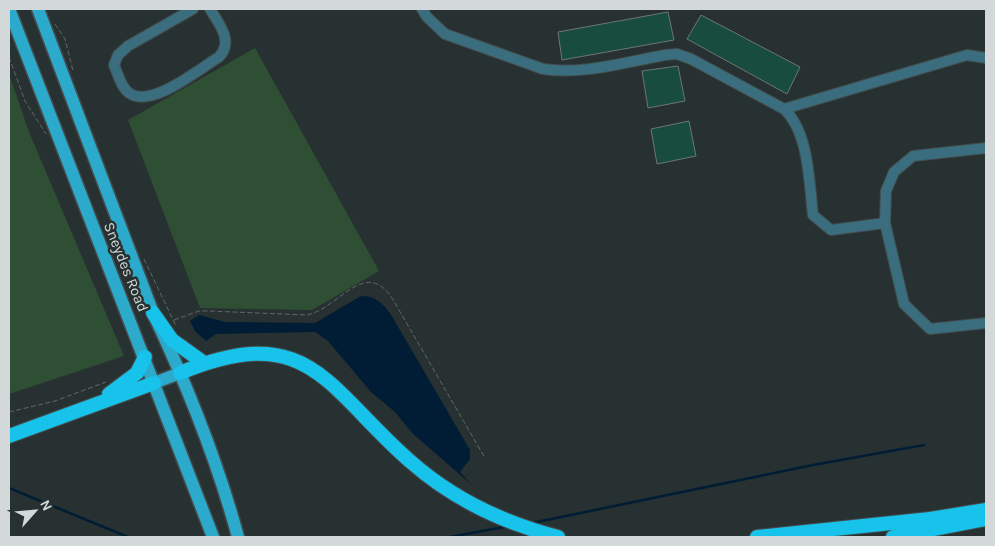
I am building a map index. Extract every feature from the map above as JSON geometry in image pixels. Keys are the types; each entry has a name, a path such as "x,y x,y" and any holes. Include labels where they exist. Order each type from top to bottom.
{"highway":[{"path":"153,313 172,340 204,363"},
{"path":"180,373 224,356 257,353 271,354 310,367 328,378 411,462 455,493 481,510 509,522 558,537"},
{"path":"85,409 121,387 137,373 145,357"},
{"path":"9,436 154,382"},
{"path":"757,537 930,519 986,510"},
{"path":"893,537 986,519"}],"main road":[{"name":"Sneydes Road","path":"38,9 153,313 180,373 224,490 237,536"},
{"name":"Sneydes Road","path":"9,10 212,534"},
{"path":"154,382 180,373"}],"street":[{"path":"193,9 128,46 118,55 114,65 127,92 137,98 157,95 219,57 225,50 227,42 210,9"},
{"path":"422,9 428,18 445,34 543,69 560,72 677,54 691,58 784,109 794,118 800,130 813,215 831,230 885,223"},
{"path":"784,109 967,55 986,58"},
{"path":"986,148 913,156 894,172 886,191 885,223 904,304 930,329 986,323"}],"path":[{"path":"52,19 65,39 74,76"},
{"path":"9,57 25,101 48,138"},
{"path":"140,252 173,320 181,332"},
{"path":"173,320 199,311 307,314 317,311 366,282 385,286 485,458"},
{"path":"9,412 55,401 108,381"}],"green space":[{"path":"255,48 379,271 312,310 200,308 128,120"},
{"path":"9,74 29,132 124,356 9,394"}],"water":[{"path":"361,296 378,300 390,313 470,450 470,459 460,472 472,485 413,434 395,412 371,392 328,341 315,332 216,334 206,341 195,331 190,321 199,315 225,322 315,323"}],"building":[{"path":"668,12 674,40 562,60 558,32"},
{"path":"701,15 800,67 787,94 687,39"},
{"path":"678,66 685,101 648,108 642,71"},
{"path":"689,121 696,156 657,164 651,129"}],"waterway":[{"path":"532,523 813,465 924,445"},
{"path":"9,488 128,537"},
{"path":"450,537 504,527"}]}
